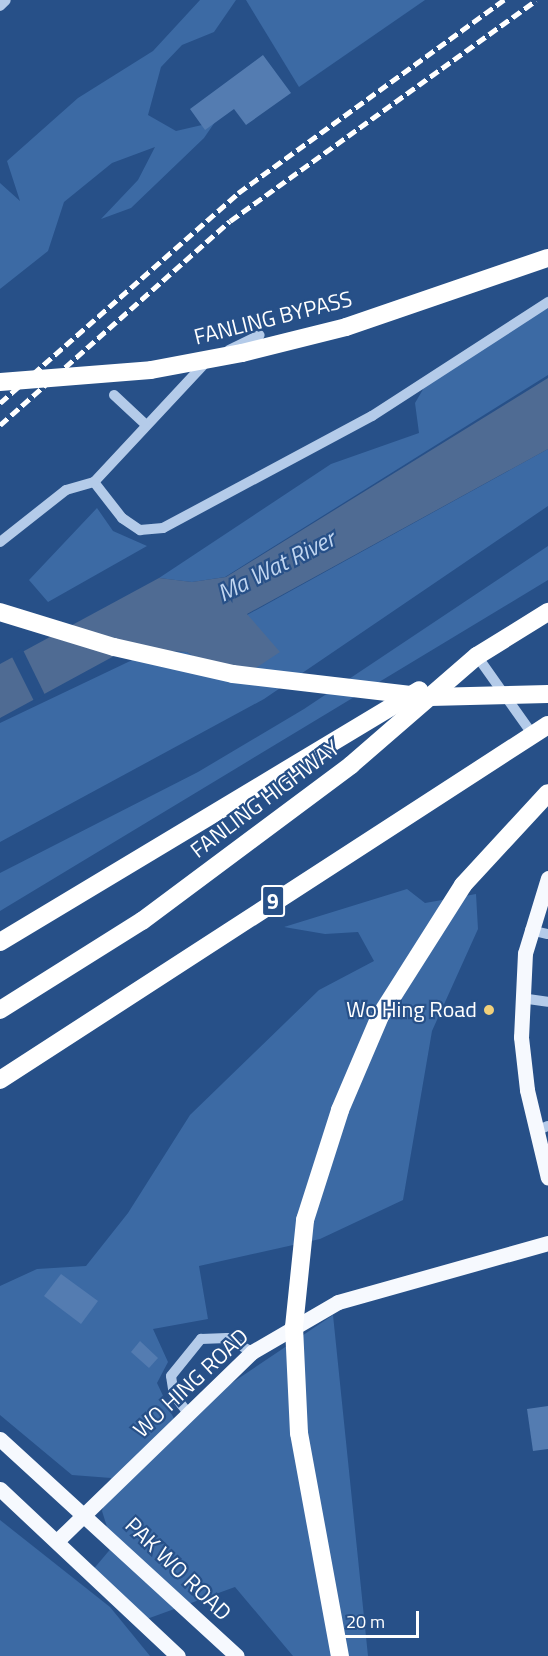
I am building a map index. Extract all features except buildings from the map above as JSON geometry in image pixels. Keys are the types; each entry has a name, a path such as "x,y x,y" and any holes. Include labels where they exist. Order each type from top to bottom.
{"highway":[{"name":"FANLING BYPASS","path":"0,382 151,370 242,353 346,327 548,258"},
{"path":"0,612 114,647 233,674 430,697 548,694"},
{"name":"FANLING HIGHWAY","path":"0,1010 142,921 313,794 477,656 548,612"},
{"path":"0,942 477,656"},
{"name":"9","path":"0,1080 540,730"},
{"path":"340,1656 299,1433 294,1327 305,1220 340,1110 380,1016 463,885 548,793"},
{"path":"0,936 40,919"}],"main road":[{"path":"548,878 530,930 521,998 526,1090 542,1128 548,1178"},
{"name":"WO HING ROAD","path":"58,1539 87,1514 252,1352 338,1302 548,1243"},
{"name":"PAK WO ROAD","path":"0,1439 87,1514 237,1656"},
{"path":"0,1490 58,1539 178,1656"}],"street":[{"path":"0,6 6,0"},
{"path":"94,482 122,518 140,530 163,528 372,416 548,302"},
{"path":"0,542 66,490 94,482 145,424 210,358 260,335"},
{"path":"114,395 145,424"},
{"path":"477,656 540,730"},
{"path":"530,930 548,933"},
{"path":"521,998 548,1002"},
{"path":"188,1413 174,1395 171,1376 201,1339 227,1338 252,1352"}],"shaded area":[{"path":"200,0 236,0 214,32 182,45 161,67 148,115 176,131 215,122 204,138 131,208 101,219 138,180 155,147 112,163 64,202 48,251 0,289 0,183 20,201 7,161 78,98 153,51"},
{"path":"246,0 425,0 299,87"},
{"path":"548,296 548,375 225,577 192,582 159,578 331,464 419,433 415,403 432,374"},
{"path":"548,449 548,506 264,699 0,842 0,723 147,653 187,652 233,683 247,615"},
{"path":"97,508 113,531 147,546 48,602 29,580"},
{"path":"548,546 548,580 0,911 0,873 198,772 304,709"},
{"path":"407,889 425,903 476,894 478,929 432,1031 403,1200 320,1239 199,1266 208,1319 153,1329 168,1362 157,1383 175,1421 333,1315 368,1656 293,1656 235,1587 133,1624 86,1578 113,1546 102,1511 111,1478 72,1475 0,1415 0,1286 37,1269 86,1266 128,1213 190,1115 319,990 374,961 358,932 325,934 284,927"},
{"path":"0,1520 110,1607 150,1656 0,1656"}],"water":[{"name":"Ma Wat River","path":"548,378 548,449 247,614 280,652 233,683 187,652 127,649 0,718 0,664 159,578 192,582 226,577"}],"pier":[{"path":"22,648 45,695 34,701 11,655"}],"railway":[{"path":"0,403 238,193 504,0"},
{"path":"0,425 230,221 536,0"}],"place":[{"name":"Wo Hing Road","path":"489,1010"}]}
